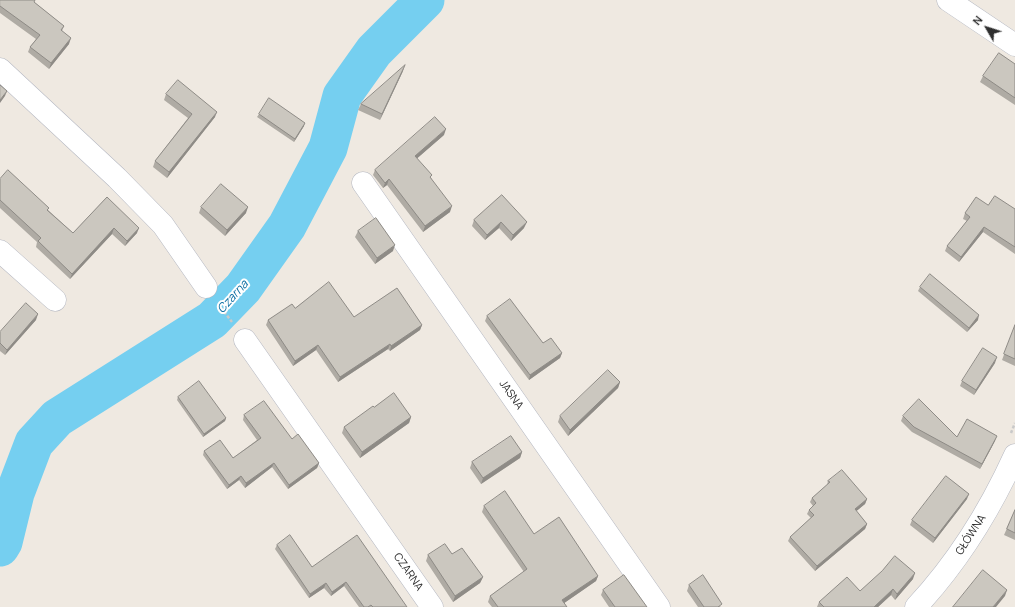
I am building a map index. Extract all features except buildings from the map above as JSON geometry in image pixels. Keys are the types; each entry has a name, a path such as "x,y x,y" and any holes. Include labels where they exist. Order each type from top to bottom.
{"street":[{"path":"948,0 1015,45"},
{"path":"0,69 118,178 163,225 206,287"},
{"name":"JASNA","path":"363,183 659,607"},
{"path":"0,252 55,300"},
{"name":"CZARNA","path":"245,340 432,607"},
{"name":"GŁÓWNA","path":"916,607 954,560 983,517 1005,477 1015,455"}],"path":[{"path":"206,287 245,340"}],"waterway":[{"name":"Czarna","path":"0,547 3,542 15,493 34,443 57,418 212,320 243,288 287,226 328,148 342,96 374,51 425,0"}]}
